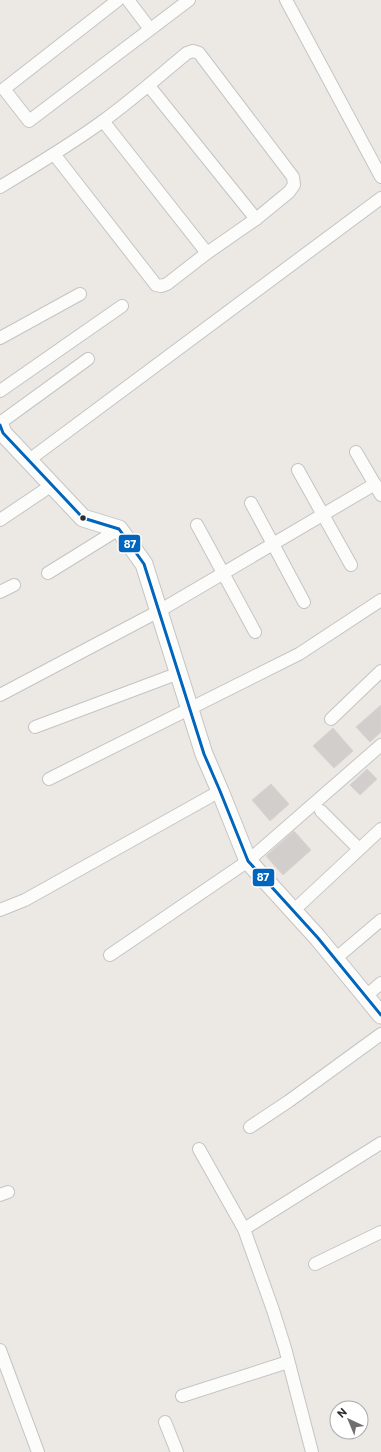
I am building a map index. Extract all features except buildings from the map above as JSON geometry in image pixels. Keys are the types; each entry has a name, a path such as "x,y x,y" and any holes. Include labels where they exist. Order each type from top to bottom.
{"street":[{"path":"118,0 4,89 29,121 189,0"},
{"path":"128,0 150,29"},
{"path":"286,0 381,177"},
{"path":"0,187 54,154 103,121 148,86 186,53 193,51 199,53 293,177 294,185 289,192 256,219 207,253 167,284 161,286 156,285 54,154"},
{"path":"148,86 256,219"},
{"path":"103,121 207,253"},
{"path":"29,460 381,198"},
{"path":"0,338 80,294"},
{"path":"0,391 122,306"},
{"path":"88,359 0,424 3,433 83,518 118,529 144,564 204,754 248,861 335,959 381,1015"},
{"path":"356,452 381,495"},
{"path":"298,470 351,564"},
{"path":"0,695 159,611 375,484"},
{"path":"0,520 52,485"},
{"path":"251,502 304,602"},
{"path":"197,525 255,632"},
{"path":"48,573 118,529"},
{"path":"0,592 14,585"},
{"path":"49,779 190,710 299,654 381,600"},
{"path":"331,718 381,671"},
{"path":"35,727 178,673"},
{"path":"110,955 248,861 381,745"},
{"path":"0,910 24,900 220,791"},
{"path":"321,811 359,849"},
{"path":"293,911 381,829"},
{"path":"335,959 381,920"},
{"path":"366,996 381,983"},
{"path":"250,1127 289,1101 381,1034"},
{"path":"244,1228 381,1143"},
{"path":"199,1149 244,1228 273,1310 312,1452"},
{"path":"315,1264 381,1232"},
{"path":"0,1350 38,1452"},
{"path":"182,1396 288,1362"},
{"path":"165,1422 177,1452"}],"transit line":[{"name":"87","path":"0,425 3,433 83,518 119,529 144,564 204,754 248,861 318,938 381,1015"}]}
